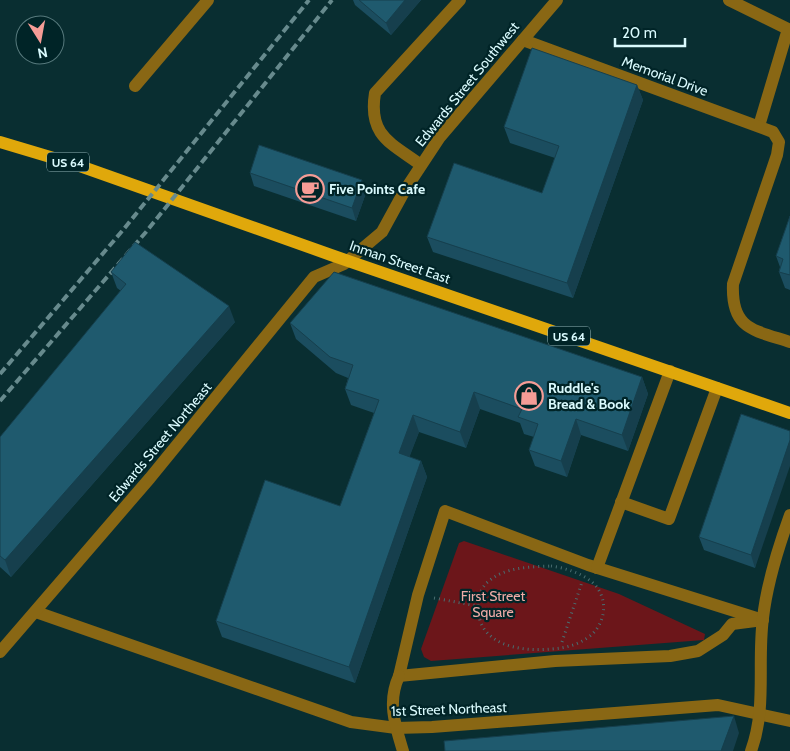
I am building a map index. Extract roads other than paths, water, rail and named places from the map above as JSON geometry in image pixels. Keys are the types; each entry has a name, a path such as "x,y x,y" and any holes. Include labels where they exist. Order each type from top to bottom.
{"main road":[{"name":"Inman Street East","path":"0,142 77,164 790,413"}],"street":[{"path":"135,86 208,0"},
{"path":"421,165 379,133 374,122 373,107 375,93 460,0"},
{"name":"Edwards Street Southwest","path":"348,260 382,232 421,165 440,138 557,0"},
{"path":"729,0 788,29 759,126"},
{"name":"Memorial Drive","path":"523,40 773,132 779,142 777,155 733,284 732,301 739,320 757,331 790,342"},
{"name":"Edwards Street Northeast","path":"2,647 36,612 150,478 314,277 338,268 348,260"},
{"path":"593,566 621,502 670,371"},
{"path":"621,502 669,519 717,388"},
{"path":"403,751 391,702 392,690 399,676 418,595 445,511 593,566 763,620"},
{"path":"751,751 760,715 763,620 774,563 790,515"},
{"name":"1st Street Northeast","path":"36,612 351,722 396,728 432,727 718,705 790,721"},
{"path":"399,676 555,662 670,656 698,651 723,635 732,624 763,620"}],"railway":[{"path":"0,374 123,230 309,0"},
{"path":"0,401 146,232 332,0"}],"place":[{"name":"Five Points Cafe","path":"310,189"},
{"name":"Ruddle's Bread & Book","path":"529,396"}],"park label":[{"name":"First Street Square","path":"493,604"}]}
